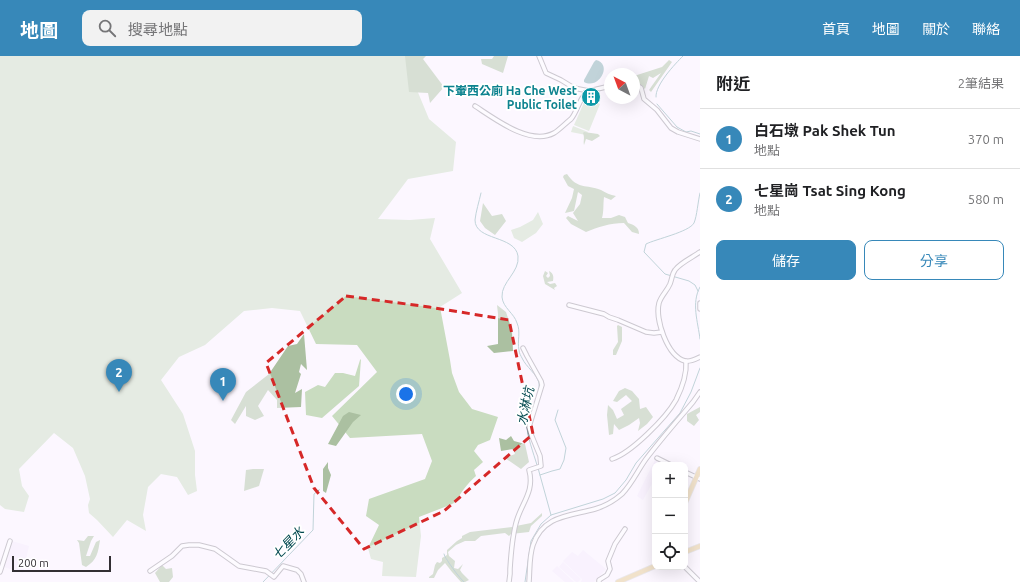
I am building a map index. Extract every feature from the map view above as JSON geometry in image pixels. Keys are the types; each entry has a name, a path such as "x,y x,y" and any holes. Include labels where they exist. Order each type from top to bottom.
{"main road":[{"path":"688,498 698,478 700,469"},
{"path":"688,551 700,546"},
{"path":"618,582 652,567"}],"street":[{"path":"539,56 546,73 574,88 589,91 604,87"},
{"path":"640,87 644,99 657,110 671,128 678,132 700,139"},
{"path":"475,106 520,132 533,136 544,136 556,132 570,120 584,95 589,91"},
{"path":"700,252 675,270 659,304 658,311 662,332 673,351 686,361 692,361 700,357"},
{"path":"700,303 700,309"},
{"path":"569,305 604,314 646,332 662,332"},
{"path":"509,582 514,529 531,487 529,470 541,466 540,456 531,434 530,427 542,385 523,348"},
{"path":"612,458 623,453 638,442 669,410 676,399 684,380 686,361"},
{"path":"529,582 533,546 541,530 555,520 567,515 599,508 609,503 622,493 627,488 646,459 700,392"},
{"path":"657,458 665,462"},
{"path":"688,473 698,478"},
{"path":"600,582 599,580 607,576 610,569 608,561 615,544 625,529"},
{"path":"0,572 10,541"},
{"path":"150,571 172,556 182,546 199,545 215,549 239,566 266,571 274,577 282,566 299,571 304,582"},
{"path":"688,570 700,582"}],"highlighted area":[{"path":"346,296 429,307 509,320 533,434 444,511 364,549 314,488 266,363"}],"shaded area":[{"path":"652,466 652,484 643,500 637,496"},
{"path":"12,541 29,546 23,573 4,567"},
{"path":"583,550 606,569 594,582 581,582 582,579 563,561 572,552 578,556"},
{"path":"563,562 581,579 578,582 576,582 559,567"},
{"path":"557,566 574,582 565,582 552,571"}],"green space":[{"path":"0,56 413,56 417,90 429,119 456,142 453,171 408,179 378,219 410,220 435,218 430,239 462,293 440,307 452,373 459,392 472,409 498,417 490,440 478,445 474,451 483,462 474,470 476,476 464,488 455,503 419,517 421,536 416,577 382,576 383,562 371,559 368,548 379,525 366,516 369,499 425,479 432,461 422,434 350,438 332,416 377,372 357,345 316,344 300,311 272,308 244,311 205,345 179,357 161,380 183,414 195,451 197,491 188,495 177,477 161,474 148,487 143,515 146,531 127,520 113,537 89,513 88,505 90,499 85,476 73,448 54,433 19,469 22,486 29,496 24,512 5,509 0,505"},
{"path":"405,56 426,56 423,59 444,87 430,103 428,93 409,92"},
{"path":"494,56 508,56 503,73 482,64 481,59 492,59"},
{"path":"669,60 672,62 651,92 649,90 661,73 653,78 649,76 645,89 640,85 640,74 662,67"},
{"path":"586,98 600,104 589,131 574,125"},
{"path":"573,126 588,132 586,135 571,132"},
{"path":"584,132 598,134 600,136 592,141 586,139 584,145"},
{"path":"567,174 579,185 596,188 616,196 611,200 604,197 602,218 611,218 619,215 625,217 628,223 637,228 639,234 632,232 624,223 595,228 586,232 571,224 566,218 568,216 578,221 573,213 580,204 582,195 578,192 574,211 565,213 572,198 574,189 568,186 563,177"},
{"path":"483,203 492,216 502,214 506,221 495,235 485,228 480,221"},
{"path":"538,212 543,224 536,233 522,242 514,238 511,230 533,220"},
{"path":"545,271 548,273 546,276 548,278 550,276 549,271 552,274 553,281 547,282 550,284 555,283 557,286 554,288 555,290 545,284 543,276"},
{"path":"497,305 506,312 512,330 513,351 494,353 487,346 498,344"},
{"path":"618,325 622,327 622,341 616,355 613,355 613,350 618,342"},
{"path":"304,334 307,370 301,364 299,372 301,374 295,393 302,389 301,407 277,408 277,400 268,390 258,406 264,416 255,420 246,416 246,406 235,424 231,420 246,392 269,374 288,346 297,344"},
{"path":"361,359 359,386 322,418 306,415 305,392 318,385 325,387 335,373 355,376"},
{"path":"625,388 632,391 639,399 640,409 646,407 653,417 638,431 640,423 639,418 619,430 614,424 613,434 609,435 607,415 608,405 613,410 617,419 624,415 621,409 632,401 626,395 617,402 613,401 619,391"},
{"path":"527,392 534,395 529,407 525,407 519,402"},
{"path":"700,407 700,412 696,415 699,420 694,426 687,421 687,414"},
{"path":"349,412 361,415 353,422 336,446 328,444 343,416"},
{"path":"511,436 514,441 525,444 529,462 521,469 505,458 515,454 513,449 501,451 499,438 506,440"},
{"path":"328,462 328,468 331,475 326,493 323,491 323,469"},
{"path":"264,469 259,486 244,491 246,470"},
{"path":"542,513 542,516 531,526 529,532 511,534 509,536 505,533 481,536 475,541 465,541 456,545 448,552 449,556 455,561 454,568 458,569 463,564 460,570 469,580 461,582 445,563 438,570 434,578 429,578 433,574 437,562 440,563 442,561 442,558 447,555 447,550 462,538 462,536 470,532 512,527 514,529 516,526 531,523"},
{"path":"88,536 94,536 86,556 90,556 96,542 100,540 99,549 93,562 86,567 82,565 79,543 77,540 84,541"},
{"path":"162,565 166,569 172,568 173,577 169,582 160,582 155,573"}],"water":[{"path":"596,60 601,62 604,71 602,76 599,80 590,84 584,82 584,80"}],"waterway":[{"path":"656,97 662,81 683,56"},
{"path":"657,104 677,127 686,132 691,131 700,134"},
{"name":"水淋坑","path":"481,193 475,220 477,227 481,232 510,244 515,249 518,256 518,262 514,272 504,287 502,297 504,304 516,319 519,333 520,354 539,383 537,398 527,424 529,438 537,465"},
{"path":"698,291 695,285 689,281 665,274 644,252 646,244 686,229 694,223 700,193"},
{"path":"700,287 696,299 700,339"},
{"path":"525,582 531,541 541,524 551,515 603,499 615,493 626,480 636,463 680,413 691,392 700,368"},
{"path":"540,475 560,469 564,460 566,448 555,420 558,410"},
{"name":"水淋坑","path":"538,468 551,515"},
{"name":"七星水","path":"263,582 313,530 314,494 319,490"},
{"path":"444,554 445,558 464,582"}],"place":[{"name":"下輋西公廁 Ha Che West Public Toilet","path":"591,97"},
{"name":"七星崗 Tsat Sing Kong","path":"119,392"},
{"name":"白石墩 Pak Shek Tun","path":"223,401"}]}
